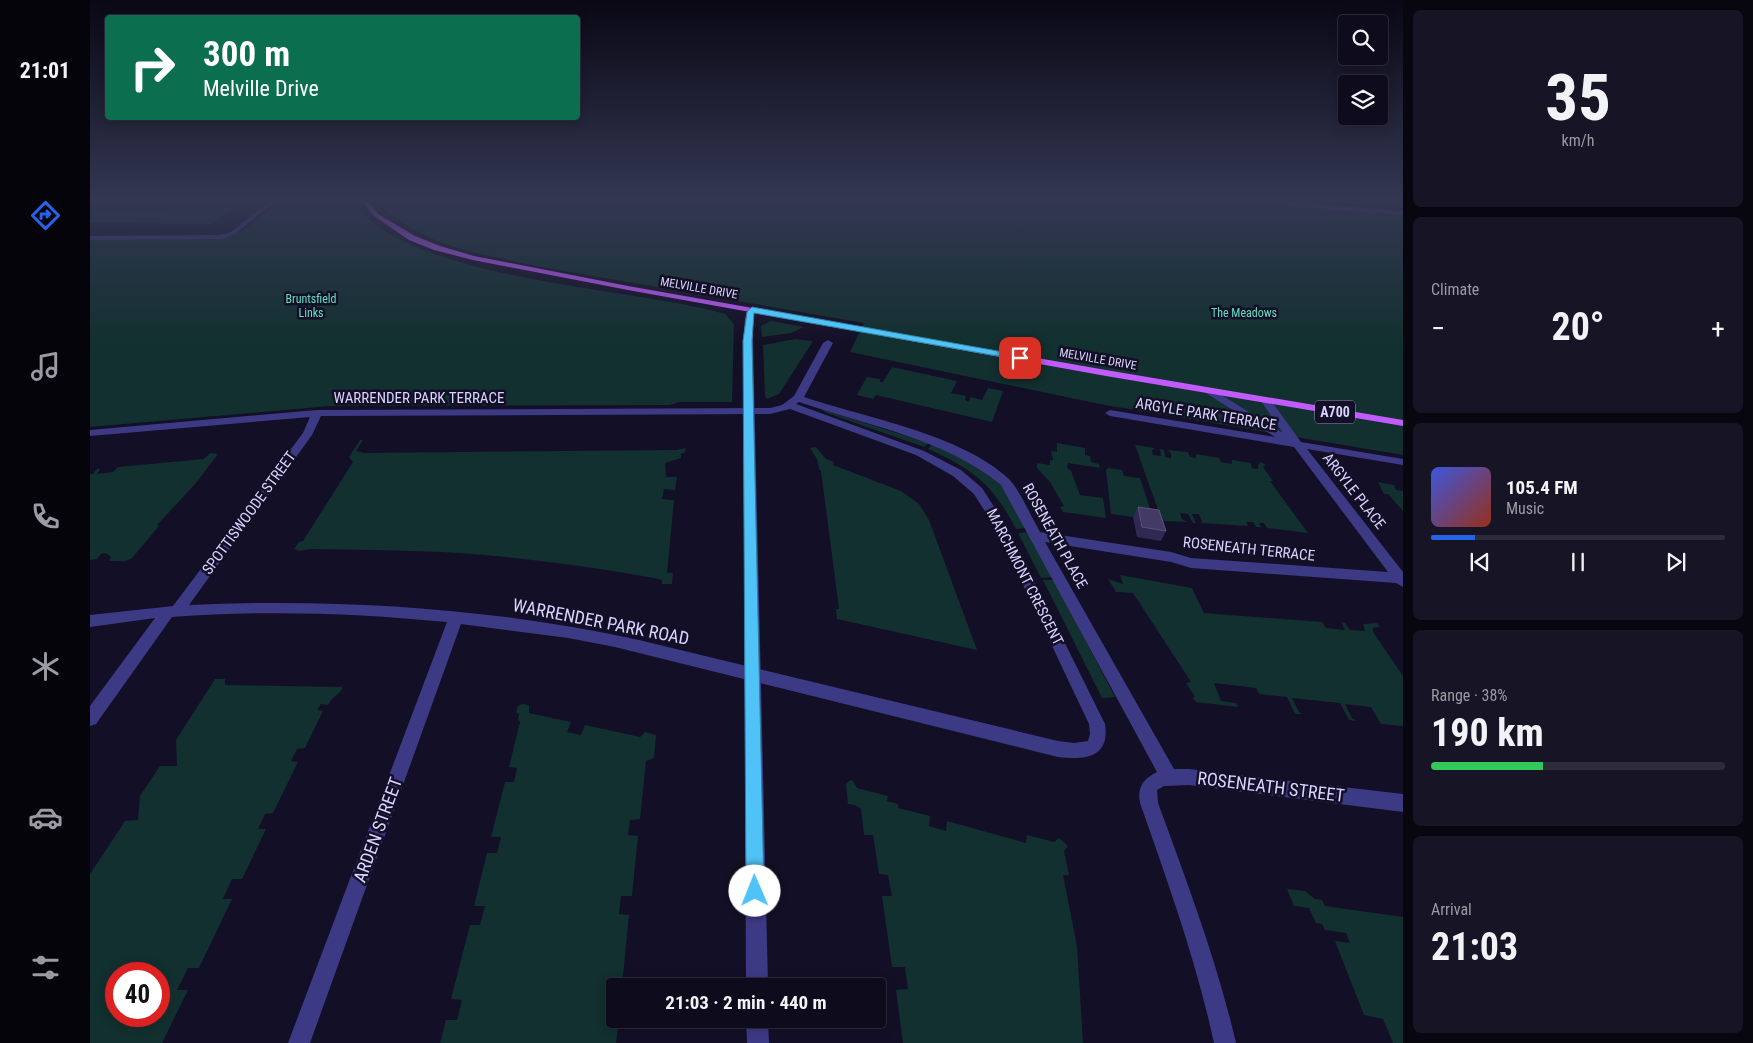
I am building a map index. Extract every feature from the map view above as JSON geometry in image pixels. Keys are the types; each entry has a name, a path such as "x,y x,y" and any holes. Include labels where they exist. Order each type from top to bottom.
{"main road":[{"name":"MELVILLE DRIVE","path":"435,247 452,253 559,276 1266,401 1403,423"}],"street":[{"path":"752,310 749,318 748,341 757,978"},
{"path":"793,402 828,343"},
{"name":"ARGYLE PLACE","path":"1210,391 1270,431 1297,444"},
{"name":"ARGYLE PLACE","path":"1266,401 1402,580"},
{"name":"WARRENDER PARK TERRACE","path":"90,433 318,414 749,412 770,411 793,402"},
{"name":"ROSENEATH PLACE","path":"793,402 911,434 953,450 983,466 1006,483 1169,777"},
{"name":"MARCHMONT CRESCENT","path":"793,402 920,454 957,473 978,491 1004,532 1097,724 1099,736 1094,746"},
{"name":"ARGYLE PARK TERRACE","path":"1110,413 1403,462"},
{"name":"SPOTTISWOODE STREET","path":"90,719 308,432 318,414"},
{"name":"ROSENEATH TERRACE","path":"1037,536 1132,550 1191,563 1402,580"},
{"name":"WARRENDER PARK ROAD","path":"90,621 173,612 284,609 359,611 456,618 522,626 615,641 1058,749 1079,752 1094,746"},
{"name":"ARDEN STREET","path":"300,1043 456,618"},
{"path":"1169,777 1156,780 1150,785 1147,794 1196,933 1212,986 1225,1043"},
{"name":"ROSENEATH STREET","path":"1169,777 1204,778 1403,802"},
{"path":"757,1028 758,1043"}],"green space":[{"name":"Bruntsfield Links","path":"90,247 416,247 467,264 522,277 685,305 725,314 734,324 732,402 679,402 670,405 330,406 90,427"},
{"name":"The Meadows","path":"454,247 1403,247 1403,455 1105,405 850,352 864,323 536,266"},
{"path":"771,321 804,327 791,333 762,337 761,326"},
{"path":"795,339 813,341 779,394 767,399 765,396 763,345"},
{"path":"892,367 957,381 951,393 966,396 965,400 968,402 971,397 982,400 988,388 1003,391 992,422 876,395 873,399 857,395 867,377 880,379 880,382 883,382"},
{"path":"820,409 929,443 924,447"},
{"path":"360,440 363,440 356,451 364,453 676,450 686,448 684,453 681,453 681,458 665,463 666,477 677,477 675,490 664,489 662,499 674,500 667,573 673,573 672,584 662,584 662,580 612,571 485,555 375,550 310,549 299,551 294,549 299,542 303,541 353,462 349,457"},
{"path":"1057,443 1085,448 1085,455 1090,456 1091,462 1099,464 1100,468 1068,463 1067,468 1071,471 1080,495 1103,498 1106,518 1063,512 1060,507 1064,506 1050,482 1037,468 1037,463 1050,465 1050,460 1053,460 1051,451 1057,452"},
{"path":"932,444 966,460 1001,484 1027,528 1016,529 990,490 958,464 928,449"},
{"path":"1135,445 1155,448 1152,450 1153,455 1161,456 1160,449 1164,450 1165,457 1171,458 1171,453 1167,450 1188,452 1190,457 1196,458 1196,454 1219,458 1221,462 1232,464 1232,460 1251,463 1252,468 1258,469 1258,465 1261,462 1266,465 1263,467 1273,481 1270,481 1308,533 1267,528 1264,523 1259,523 1261,527 1256,527 1253,522 1246,522 1248,526 1201,523 1199,514 1192,514 1196,523 1193,523 1188,514 1180,513 1182,519 1188,522 1162,521"},
{"path":"816,447 826,459 834,462 833,465 901,491 919,504 929,520 977,650 837,619 836,609 839,609 821,471 817,459 810,448"},
{"path":"210,453 218,454 196,483 157,525 159,526 132,558 126,561 109,561 111,557 106,553 101,554 97,559 90,560 90,474 93,474 97,469 100,469 97,474 113,472 118,467 204,459"},
{"path":"1108,468 1122,470 1124,476 1140,478 1154,520 1111,514 1106,470"},
{"path":"1378,482 1394,485 1396,490 1403,491 1403,511 1388,494 1384,494"},
{"path":"1029,532 1052,577 1041,578 1018,533"},
{"path":"1120,575 1192,588 1204,613 1322,622 1326,628 1345,630 1341,622 1345,623 1350,630 1365,631 1363,624 1377,623 1380,627 1373,628 1373,632 1403,676 1403,726 1381,724 1371,707 1345,704 1352,718 1357,721 1349,720 1340,703 1292,698 1302,714 1295,714 1287,697 1259,694 1256,688 1214,683 1221,701 1236,703 1238,707 1196,702 1186,683 1191,682 1133,593 1116,592 1108,579 1123,584"},
{"path":"1043,580 1054,580 1115,697 1102,698"},
{"path":"215,679 225,679 225,685 343,687 328,705 321,704 317,710 323,711 305,748 297,749 291,761 298,762 273,813 265,814 258,829 266,829 242,879 232,879 223,899 232,899 199,968 188,968 177,990 188,990 170,1027 170,962 105,962 105,1027 170,1027 162,1043 90,1043 90,874 125,821 138,820 140,796 160,766 177,766 176,740"},
{"path":"522,704 529,705 529,713 571,722 567,732 581,735 585,725 640,737 645,732 656,735 654,758 646,761 640,819 630,820 628,835 638,836 632,896 621,896 619,914 629,915 623,978 606,978 606,1028 618,1028 616,1043 440,1043 446,1020 457,1020 462,1000 451,999 470,925 480,925 485,906 474,906 487,853 497,853 501,837 491,837 505,782 514,782 517,768 509,767 520,722 518,720 519,714 516,712 518,706"},
{"path":"850,780 853,781 857,788 888,796 887,801 898,804 898,808 930,816 929,826 946,831 947,821 1026,843 1027,835 1054,842 1059,838 1068,846 1064,851 1069,875 1063,875 1077,946 1083,1043 903,1043 896,990 908,989 905,967 892,967 882,896 892,896 888,875 879,874 873,835 864,835 861,809 855,805 848,804 846,784"},
{"path":"1287,889 1305,891 1315,899 1322,900 1325,906 1403,917 1403,1043 1393,1043 1383,1019 1364,1015 1335,941 1350,943 1346,933 1325,930 1322,924 1316,923 1309,908 1294,906"}],"building":[{"path":"1138,507 1159,510 1166,531 1142,527"}],"route":[{"path":"755,891 748,341 750,312 752,310 1020,358"}]}
